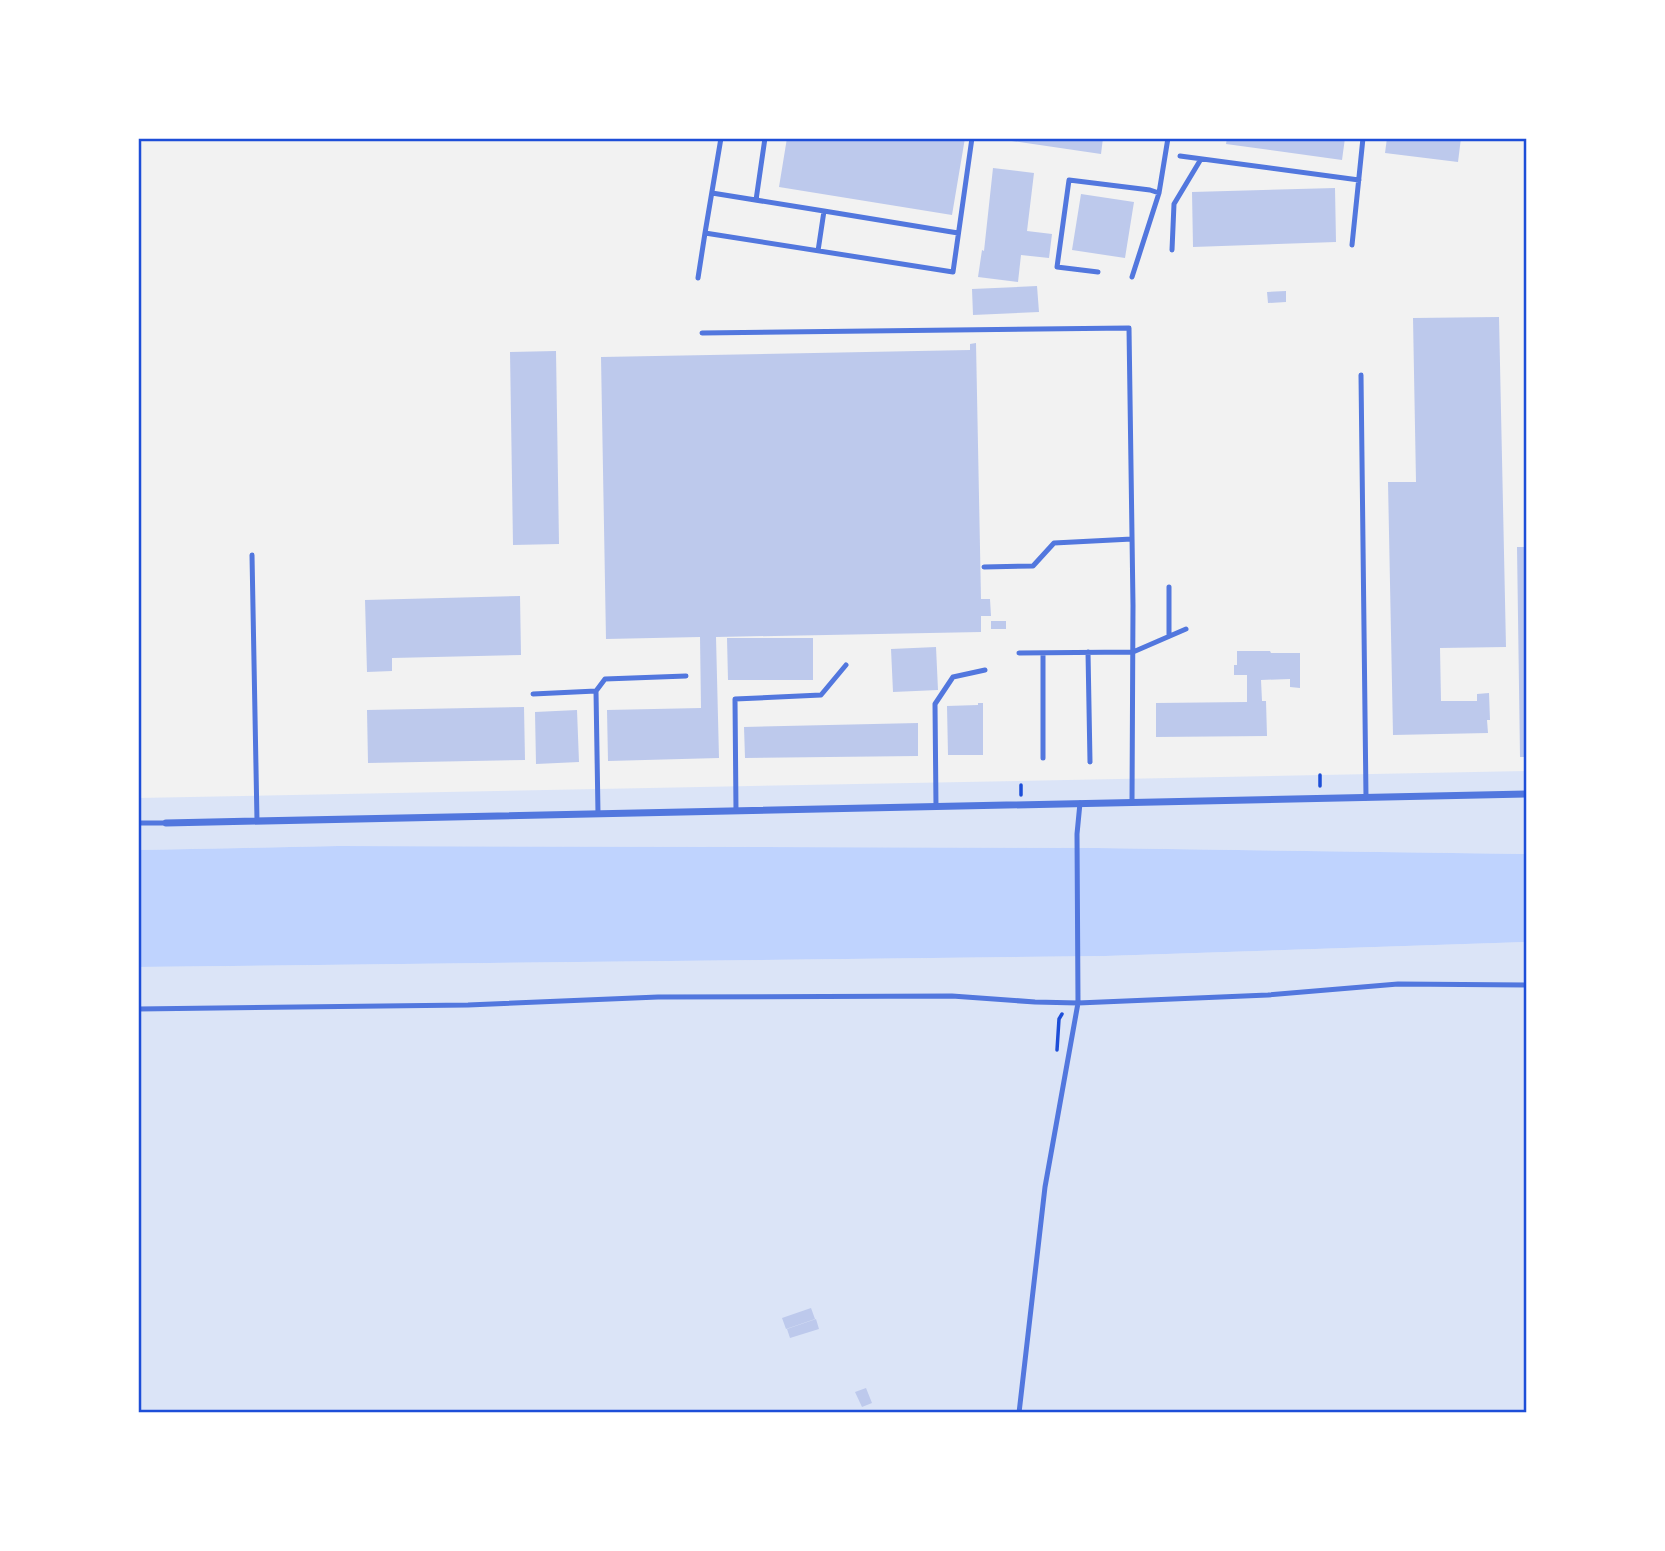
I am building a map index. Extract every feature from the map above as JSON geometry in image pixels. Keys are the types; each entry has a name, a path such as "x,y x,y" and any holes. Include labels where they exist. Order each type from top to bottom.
{"street":[{"path":"166,823 1527,794"}],"lane":[{"path":"698,278 721,138"},
{"path":"756,200 765,138"},
{"path":"705,233 953,272 972,138"},
{"path":"1132,277 1159,193 1168,138"},
{"path":"1352,246 1363,138"},
{"path":"1180,156 1359,180"},
{"path":"1172,250 1174,204 1201,159"},
{"path":"1098,272 1057,267 1069,180 1159,193"},
{"path":"712,193 958,233"},
{"path":"818,251 824,211"},
{"path":"702,333 1129,328 1132,803"},
{"path":"1361,375 1366,798"},
{"path":"984,567 1033,566 1054,543 1132,539"},
{"path":"252,555 257,821"},
{"path":"1169,587 1169,636"},
{"path":"1019,653 1133,652 1186,629"},
{"path":"1088,652 1090,762"},
{"path":"1043,653 1044,758"},
{"path":"736,811 735,699 821,695 846,665"},
{"path":"936,807 935,704 953,677 985,670"},
{"path":"598,814 596,691 605,679 686,676"},
{"path":"533,694 596,691"},
{"path":"1019,1413 1045,1188 1078,1003 1077,834 1080,803"},
{"path":"138,823 166,823"},
{"path":"138,1010 468,1005 657,997 952,996 1078,1003 1268,995 1398,984 1527,985"}],"shaded area":[{"path":"1527,771 1527,854 1098,848 338,846 138,850 138,798"},
{"path":"1527,942 1527,1413 138,1413 138,967 1106,956"}],"water":[{"path":"338,846 1098,848 1527,854 1527,942 1106,956 138,967 138,850"}],"building":[{"path":"787,138 965,138 952,215 779,187"},
{"path":"1005,138 1103,138 1101,154"},
{"path":"1227,138 1345,138 1342,160 1226,144"},
{"path":"1387,138 1461,138 1458,162 1385,153"},
{"path":"993,168 1034,173 1027,231 1052,234 1049,258 1021,255 1018,282 978,277 982,250 984,251"},
{"path":"1335,188 1336,242 1193,247 1192,192"},
{"path":"1081,194 1134,202 1125,258 1072,250"},
{"path":"1037,286 1039,312 973,315 972,289"},
{"path":"1286,291 1286,302 1268,303 1267,292"},
{"path":"1499,317 1506,647 1440,648 1441,701 1477,701 1477,694 1489,693 1488,733 1393,735 1388,482 1416,482 1413,318"},
{"path":"976,343 981,599 990,599 991,616 981,616 981,632 716,637 719,758 608,761 607,710 701,708 700,637 606,639 601,357 970,350 970,344"},
{"path":"556,351 559,544 513,545 510,352"},
{"path":"1517,547 1527,547 1527,757 1520,757"},
{"path":"520,596 521,655 392,658 392,671 367,672 365,600"},
{"path":"991,621 1006,621 1006,629 991,629"},
{"path":"727,638 813,638 813,680 728,680"},
{"path":"936,647 938,690 893,692 891,649"},
{"path":"1237,651 1300,653 1300,688 1290,687 1290,679 1261,680 1262,701 1266,701 1267,736 1156,737 1156,703 1247,702 1247,675 1234,675"},
{"path":"983,703 983,755 948,755 947,706"},
{"path":"524,707 525,760 368,763 367,710"},
{"path":"577,710 579,762 536,764 535,712"},
{"path":"918,723 918,756 745,758 744,727"},
{"path":"811,1308 815,1319 786,1329 782,1318"},
{"path":"816,1319 819,1329 790,1338 787,1329"},
{"path":"866,1388 872,1403 862,1407 855,1392"}]}
